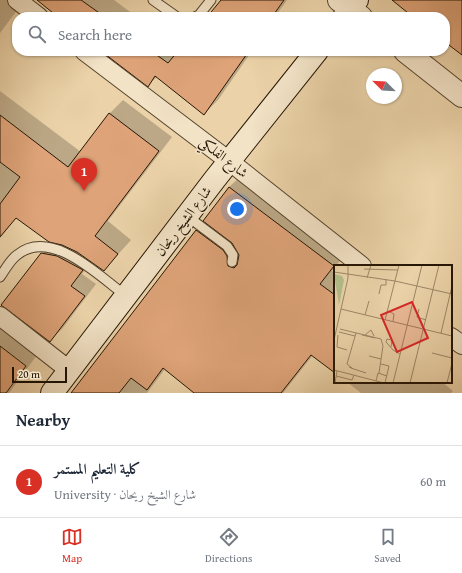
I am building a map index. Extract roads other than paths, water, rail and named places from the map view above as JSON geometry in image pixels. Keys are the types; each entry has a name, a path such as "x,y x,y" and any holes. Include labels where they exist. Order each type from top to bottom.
{"main road":[{"name":"شارع الشيخ ريحان","path":"52,393 229,161 313,56"},
{"path":"411,56 462,96"}],"street":[{"path":"17,0 33,12"},
{"name":"شارع الفلكي","path":"91,56 229,161 361,265"},
{"path":"0,316 69,370"},
{"path":"452,338 462,345"}],"lane":[{"path":"153,0 170,12"},
{"path":"201,12 211,0"},
{"path":"188,216 227,246 233,255 232,262"},
{"path":"0,277 17,255 36,247 46,246 66,252 126,296"}],"place":[{"name":"كلية التعليم المستمر","path":"84,191"}]}
